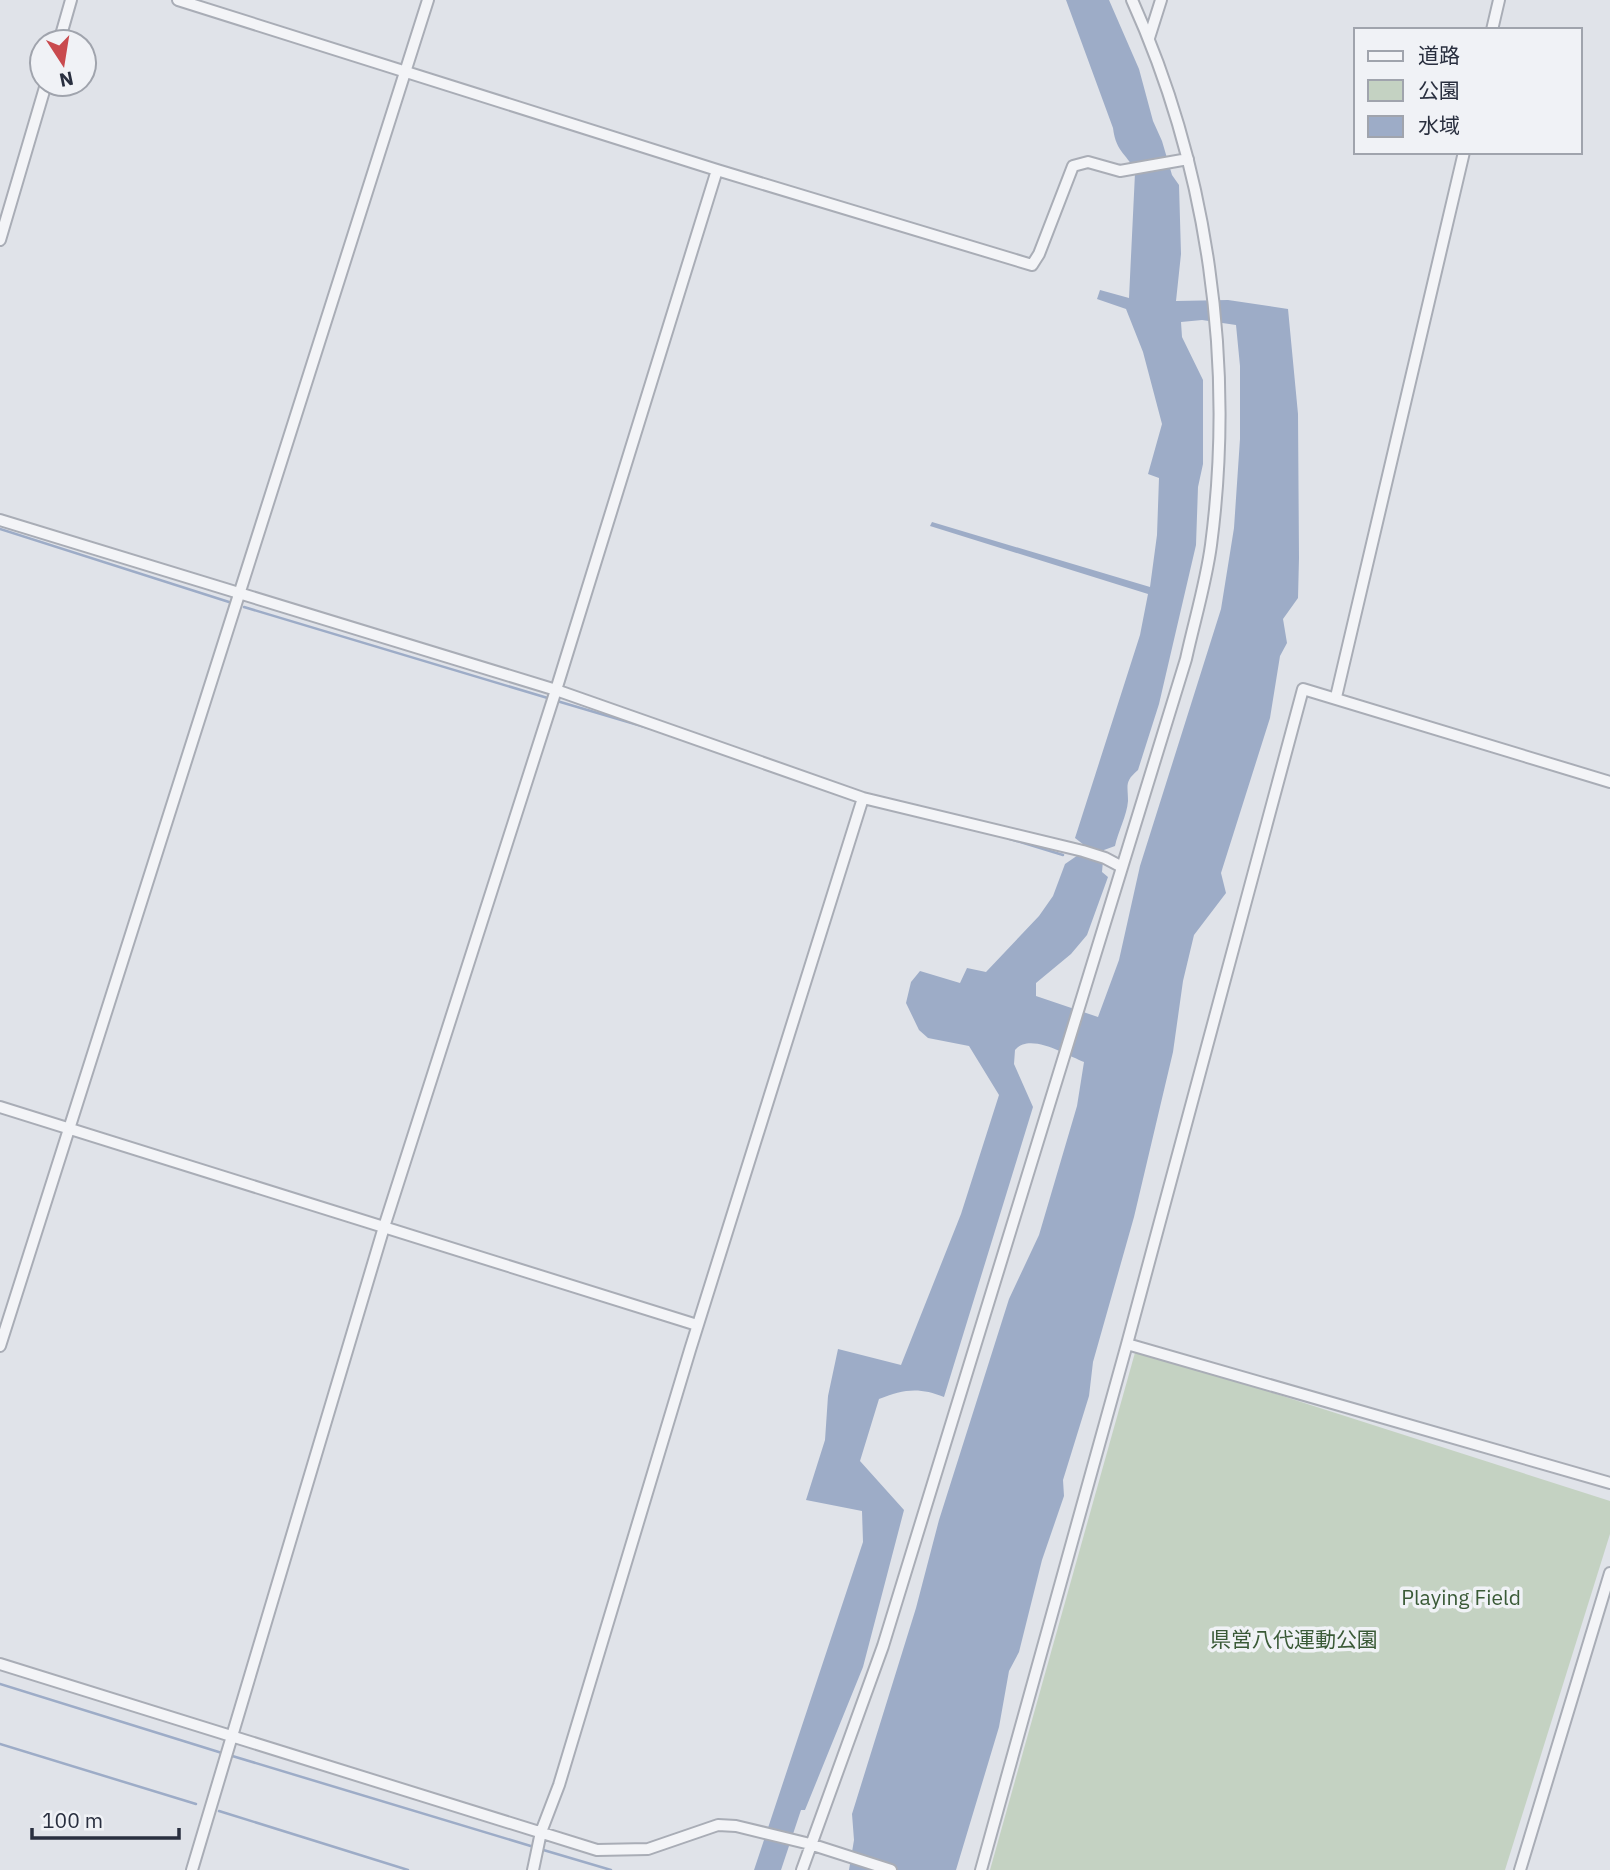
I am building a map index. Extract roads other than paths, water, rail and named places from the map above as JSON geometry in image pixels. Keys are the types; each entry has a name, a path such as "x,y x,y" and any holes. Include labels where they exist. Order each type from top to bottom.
{"street":[{"path":"63,28 71,0"},
{"path":"178,0 717,170 1032,265 1039,254 1073,166 1087,162 1120,171 1188,159"},
{"path":"0,1346 407,73 428,0"},
{"path":"802,1870 883,1646 1186,659 1211,547 1219,422 1214,319 1206,247 1188,159 1149,38 1132,0"},
{"path":"1149,38 1161,0"},
{"path":"1492,28 1499,0"},
{"path":"0,240 42,98"},
{"path":"1336,697 1464,154"},
{"path":"191,1870 229,1735 384,1227 554,696 717,170"},
{"path":"0,520 240,592 863,798 1083,851 1122,867"},
{"path":"981,1870 1127,1344 1303,689 1610,782"},
{"path":"533,1870 541,1832 559,1785 697,1325 863,798"},
{"path":"0,1107 697,1325"},
{"path":"1127,1344 1610,1482"},
{"path":"1520,1870 1610,1573"},
{"path":"0,1664 597,1850 620,1852 648,1849 718,1825 761,1830 891,1870"}],"water":[{"path":"1066,0 1109,0 1139,69 1153,121 1172,175 1179,185 1181,254 1176,301 1228,300 1288,309 1298,414 1298,598 1283,619 1287,643 1280,656 1270,718 1221,873 1226,893 1194,935 1183,981 1173,1052 1134,1217 1093,1362 1089,1396 1063,1480 1064,1496 1042,1560 1019,1652 1009,1671 999,1727 956,1870 849,1870 854,1840 852,1814 916,1608 939,1520 1009,1299 1039,1235 1077,1106 1084,1062 1058,1050 1030,1043 1015,1050 1014,1064 1033,1107 944,1397 912,1390 879,1399 860,1461 904,1510 863,1667 805,1810 801,1810 781,1870 754,1870 863,1542 862,1511 806,1500 825,1440 828,1396 838,1349 901,1365 961,1214 999,1095 969,1046 928,1038 919,1030 906,1003 911,982 920,971 960,983 967,968 986,972 1039,916 1053,896 1065,864 1081,853 1084,845 1075,838 1140,635 1148,594 930,526 932,522 1150,587 1157,535 1159,478 1148,474 1162,424 1143,352 1126,309 1097,299 1100,290 1129,298 1135,173 1117,143","holes":["1202,320 1236,325 1240,366 1240,439 1234,528 1221,609 1140,866 1119,960 1098,1017 1036,996 1036,983 1071,954 1087,935 1108,877 1102,872 1104,850 1115,846 1127,806 1127,787 1138,770 1159,704 1196,545 1198,487 1203,464 1203,380 1182,337 1181,322"]}],"waterway":[{"path":"0,529 229,602"},
{"path":"244,607 551,699"},
{"path":"557,701 655,730"},
{"path":"1010,839 1063,855"},
{"path":"0,1684 222,1753"},
{"path":"0,1744 196,1804"},
{"path":"229,1755 534,1847"},
{"path":"219,1811 408,1870"},
{"path":"540,1849 611,1870"}],"park label":[{"name":"Playing Field","path":"1461,1598"},
{"name":"県営八代運動公園","path":"1294,1640"}]}
